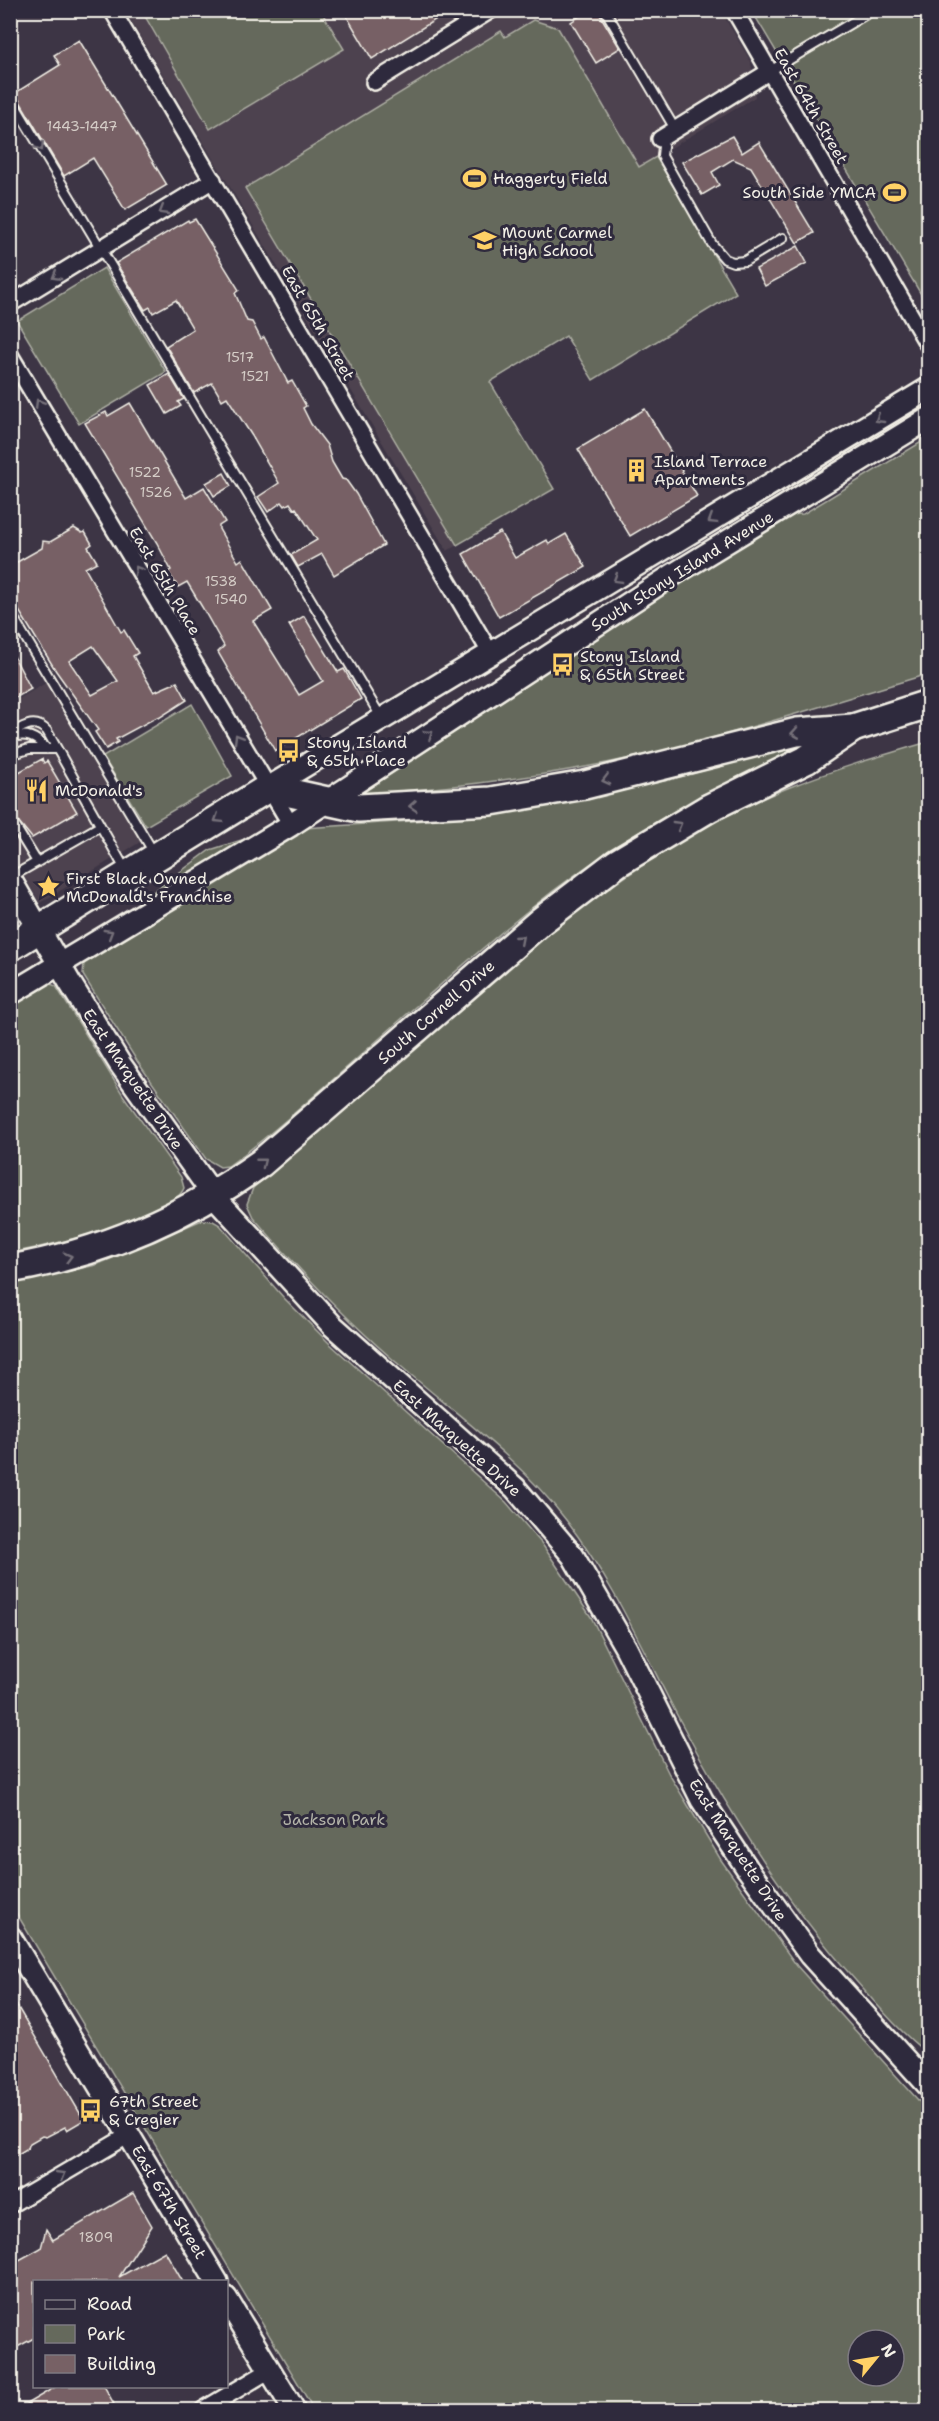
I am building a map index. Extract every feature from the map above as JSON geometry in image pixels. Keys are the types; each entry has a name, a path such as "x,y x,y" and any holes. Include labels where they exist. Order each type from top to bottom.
{"highway":[{"name":"South Cornell Drive","path":"268,788 359,808 491,801 585,785 797,732 853,728 928,704"},
{"name":"South Cornell Drive","path":"10,1269 52,1262 115,1242 167,1221 214,1196 269,1156 541,921 616,863 709,808 806,760 853,728"},
{"name":"South Stony Island Avenue","path":"10,947 268,788"}],"street":[{"name":"East 65th Street","path":"112,10 491,654"},
{"path":"374,82 491,10"},
{"name":"East 64th Street","path":"734,10 928,345"},
{"path":"666,134 770,71"},
{"path":"10,304 213,180"},
{"name":"East 65th Place","path":"10,355 291,825"},
{"name":"South Stony Island Avenue","path":"268,788 928,388"},
{"name":"South Stony Island Avenue","path":"10,994 58,963 291,825 671,576 928,419"},
{"name":"East Marquette Drive","path":"10,878 58,963 120,1064 214,1196 333,1326 485,1459 545,1521 573,1556 626,1648 702,1800 747,1868 810,1955 928,2085"},
{"name":"East 67th Street","path":"10,1937 216,2280"},
{"path":"11,2204 129,2135"},
{"path":"228,2301 294,2410"},
{"path":"203,2410 270,2370"}],"lane":[{"path":"605,10 666,134 662,156 712,244 725,259 734,262 745,261 783,238"},
{"path":"770,71 873,10"},
{"path":"10,97 382,719"},
{"path":"10,612 156,857"},
{"path":"10,736 26,725 41,725 128,874"},
{"path":"10,736 37,738 47,749"},
{"path":"10,755 29,749 56,749"},
{"path":"10,818 37,862"},
{"path":"10,878 100,826"}],"shaded area":[{"name":"Mount Carmel High School","path":"125,11 721,11 751,62 755,97 656,157 736,293 593,380 566,336 490,382 554,489 447,551"},
{"path":"51,680 145,839 40,903 11,853 10,704"}],"green space":[{"path":"142,11 321,11 344,49 210,129"},
{"name":"South Side YMCA","path":"752,11 928,11 928,306"},
{"name":"Haggerty Field","path":"533,20 558,28 639,167 656,157 736,293 593,380 566,336 490,382 554,489 457,545 245,188 501,31 505,37"},
{"path":"104,268 166,372 79,424 17,321"},
{"path":"928,429 928,674 722,735 618,761 510,779 366,794 365,791 785,515 803,514 920,443 923,432"},
{"path":"192,704 232,776 146,826 103,757"},
{"path":"928,742 928,2054 890,2019 856,1981 805,1919 758,1853 696,1750 612,1590 566,1520 548,1498 509,1459 383,1351 344,1314 253,1217 247,1204 253,1188 570,916 621,879 674,845 756,801 820,776"},
{"path":"800,745 801,749 727,783 657,821 557,888 474,956 276,1129 228,1166 220,1167 206,1159 137,1061 83,975 84,961 304,828 427,820 555,803 664,781"},
{"path":"245,839 246,841 139,905 138,903 210,850"},
{"path":"48,983 56,986 123,1095 181,1177 184,1188 174,1199 132,1220 77,1238 11,1253 11,1006"},
{"name":"Jackson Park","path":"202,1220 213,1221 220,1225 284,1298 329,1343 506,1502 542,1544 591,1617 669,1774 721,1860 797,1966 928,2111 928,2410 314,2410 11,1904 11,1284 96,1265"}],"building":[{"path":"343,10 451,10 372,59"},
{"path":"589,10 597,10 620,48 596,63 571,22"},
{"path":"79,40 167,185 125,210 93,158 64,176 15,93 60,65 54,55"},
{"path":"732,136 742,153 759,142 814,233 797,243 751,167 733,159 712,172 719,185 702,195 682,162"},
{"path":"195,219 239,290 235,293 247,321 252,322 261,339 264,337 288,383 292,381 306,406 303,408 311,424 327,445 332,462 342,479 346,480 356,494 384,545 334,575 322,554 298,567 291,555 317,540 296,508 294,509 290,503 285,506 282,502 268,512 258,497 279,483 252,436 227,397 222,400 212,383 194,393 166,346 193,329 176,300 153,313 150,307 145,310 116,263 188,220 189,222"},
{"path":"798,246 807,263 765,286 756,269"},
{"path":"169,374 184,399 178,402 181,406 167,414 150,385"},
{"path":"130,403 186,498 204,487 225,522 219,526 219,529 238,562 242,559 272,610 253,621 299,695 323,681 289,625 304,616 338,672 344,669 361,699 275,751 218,652 224,646 202,607 187,582 178,587 168,572 171,570 157,543 85,423 106,412 108,416"},
{"name":"Island Terrace Apartments","path":"645,409 697,496 630,536 578,449"},
{"path":"224,473 231,486 214,496 206,483"},
{"path":"74,528 82,533 85,532 92,544 88,547 97,562 85,568 121,632 124,630 138,653 133,656 154,692 177,682 187,700 159,718 116,739 118,742 106,749 95,732 98,730 56,671 10,596 10,566 42,548 43,541 50,542","holes":["93,646 118,681 92,695 69,661"]},
{"path":"500,532 515,558 547,540 549,544 566,534 586,567 499,617 463,554"},
{"path":"10,649 31,689 10,701"},
{"name":"McDonald's","path":"42,759 44,763 47,761 77,812 32,838 10,811 10,777"},
{"path":"10,1994 84,2120 67,2130 65,2127 46,2137 42,2136 10,2159"},
{"path":"133,2193 152,2226 119,2277 165,2251 182,2280 33,2280 33,2339 10,2351 10,2265 41,2248 46,2229 53,2240"},
{"path":"54,2388 105,2388 114,2404 111,2405 114,2410 16,2410"}],"place":[{"name":"Haggerty Field","path":"475,178"},
{"name":"South Side YMCA","path":"894,192"},
{"name":"Mount Carmel High School","path":"484,241"},
{"name":"Island Terrace Apartments","path":"636,470"},
{"name":"Stony Island & 65th Street","path":"562,665"},
{"name":"Stony Island & 65th Place","path":"289,751"},
{"name":"McDonald's","path":"37,790"},
{"name":"First Black Owned McDonald's Franchise","path":"48,887"},
{"name":"67th Street & Cregier","path":"91,2110"}]}
